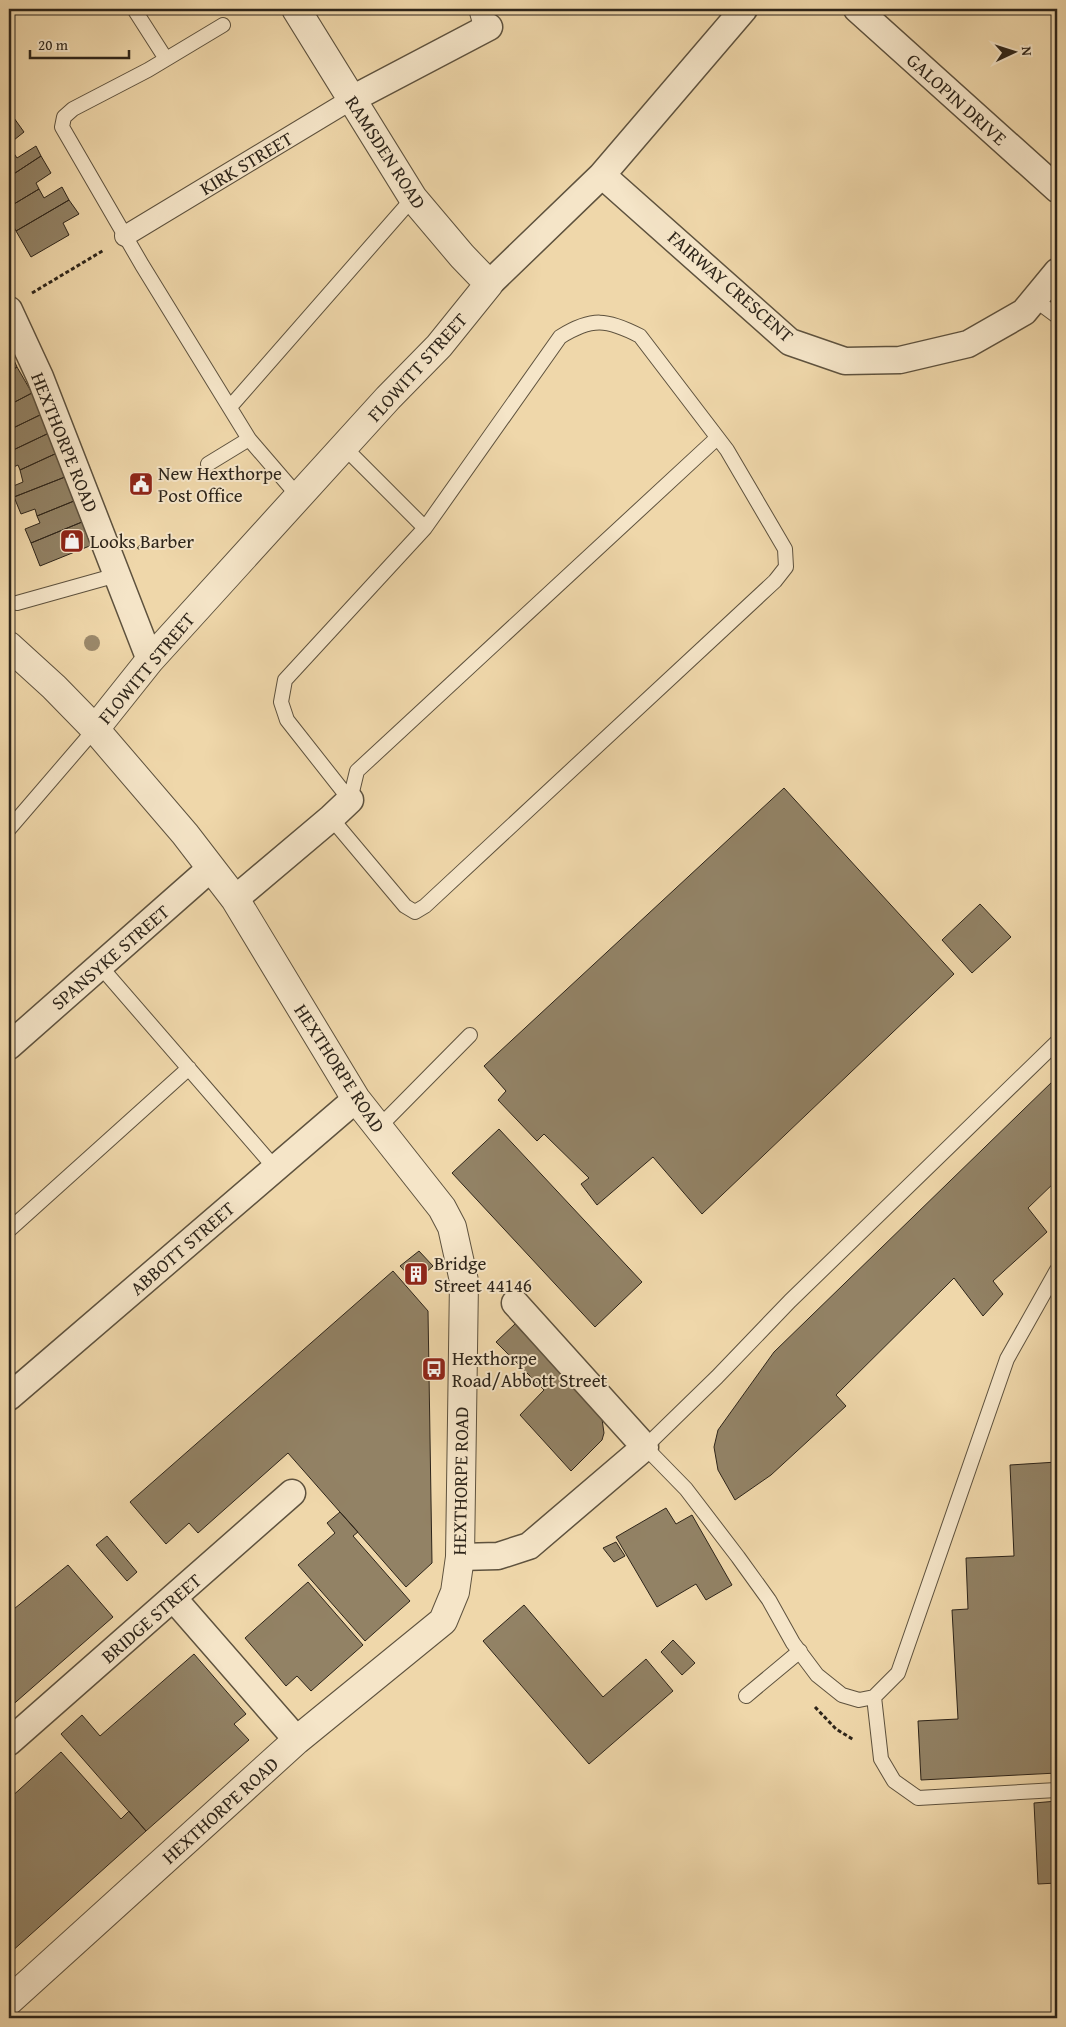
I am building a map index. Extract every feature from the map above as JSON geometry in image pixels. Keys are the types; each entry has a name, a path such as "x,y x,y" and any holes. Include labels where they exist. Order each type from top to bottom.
{"street":[{"name":"RAMSDEN ROAD","path":"296,9 413,198 462,256 489,284"},
{"name":"FLOWITT STREET","path":"95,729 150,660 298,496 439,346 489,284 602,175 744,9"},
{"name":"GALOPIN DRIVE","path":"857,9 1057,189"},
{"name":"KIRK STREET","path":"126,236 482,22"},
{"name":"FAIRWAY CRESCENT","path":"602,175 790,342 845,361 900,360 968,344 1024,312 1057,272"},
{"name":"HEXTHORPE ROAD","path":"17,304 40,377 150,660"},
{"name":"HEXTHORPE ROAD","path":"9,646 54,687 95,729 186,834 235,899 356,1099 442,1208 452,1227 464,1281 460,1557 454,1592 443,1621 298,1740 9,2001"},
{"path":"235,899 350,800"},
{"name":"SPANSYKE STREET","path":"9,1046 211,868"},
{"name":"ABBOTT STREET","path":"9,1397 356,1099"},
{"path":"460,1557 498,1556 529,1546 646,1447 515,1303"},
{"name":"BRIDGE STREET","path":"9,1742 174,1599 292,1493"},
{"path":"174,1599 298,1740"}],"lane":[{"path":"134,9 166,59"},
{"path":"223,26 74,109 64,117 62,127 249,439 298,496"},
{"path":"230,407 413,198"},
{"path":"1034,299 1057,316"},
{"path":"331,818 406,906 415,912 432,900 775,581 786,567 785,549 727,450 640,336 620,326 600,322 578,325 560,336 426,528 285,680 281,702 287,720 350,800"},
{"path":"350,800 357,771 717,438"},
{"path":"208,464 249,439"},
{"path":"344,447 426,528"},
{"path":"17,603 117,575"},
{"path":"9,829 95,729"},
{"path":"100,966 275,1168"},
{"path":"378,1128 470,1035"},
{"path":"1057,1042 790,1301 646,1447 686,1489 738,1557 770,1600 800,1651 817,1675 842,1695 859,1700 874,1698 898,1673 1007,1359 1057,1270"},
{"path":"9,1230 189,1068"},
{"path":"746,1696 800,1651"},
{"path":"874,1698 881,1759 894,1781 918,1798 1057,1790"}],"path":[{"path":"17,304 126,236"},
{"path":"781,1667 836,1729 881,1759"}],"building":[{"path":"9,111 24,132 9,144"},
{"path":"36,146 41,156 9,177 9,150 11,149 17,158"},
{"path":"41,156 51,173 36,183 39,189 9,207 9,177"},
{"path":"62,187 69,200 16,231 9,218 9,207 39,189 44,198"},
{"path":"69,200 79,214 63,223 69,235 31,257 16,231"},
{"path":"9,349 17,367 9,372"},
{"path":"17,367 32,393 9,405 9,372"},
{"path":"32,393 42,414 9,430 9,405"},
{"path":"42,414 49,433 9,452 9,430"},
{"path":"49,433 57,453 20,470 18,465 9,469 9,452"},
{"path":"57,453 65,477 14,497 11,487 23,482 20,470"},
{"path":"65,477 74,501 37,516 35,509 21,514 14,497"},
{"path":"74,501 82,522 31,543 25,529 40,523 37,516"},
{"path":"82,522 92,545 40,566 31,543"},
{"path":"784,788 954,974 702,1214 653,1157 597,1205 581,1184 589,1178 544,1134 537,1141 498,1100 506,1091 484,1066"},
{"path":"980,904 1011,937 972,973 942,940"},
{"path":"1054,1080 1057,1084 1057,1180 1028,1208 1047,1232 993,1281 1003,1294 983,1316 954,1278 836,1395 846,1406 771,1475 735,1500 718,1470 714,1447 718,1430 774,1352"},
{"path":"499,1129 642,1282 595,1327 452,1173"},
{"name":"Bridge Street 44146","path":"419,1251 433,1266 415,1282 400,1266"},
{"path":"393,1271 428,1311 432,1563 406,1587 288,1453 198,1533 189,1523 166,1544 130,1502"},
{"path":"515,1324 598,1412 602,1419 604,1433 602,1440 571,1471 520,1415 544,1390 496,1342"},
{"path":"1057,1462 1057,1773 921,1780 918,1721 958,1719 952,1610 968,1609 966,1558 1014,1556 1010,1465"},
{"path":"666,1508 676,1524 692,1515 732,1585 706,1600 696,1584 657,1607 616,1537"},
{"path":"340,1512 358,1532 353,1536 410,1601 365,1641 298,1565 335,1533 327,1523"},
{"path":"107,1536 137,1572 127,1581 96,1545"},
{"path":"616,1542 625,1556 614,1562 603,1548"},
{"path":"68,1565 113,1617 9,1708 9,1613"},
{"path":"308,1582 363,1645 311,1691 297,1676 286,1686 245,1638"},
{"path":"524,1605 603,1697 646,1659 673,1691 589,1764 483,1641"},
{"path":"673,1640 695,1663 682,1675 661,1652"},
{"path":"194,1654 246,1714 234,1724 249,1740 146,1831 61,1734 82,1715 100,1736"},
{"path":"61,1752 121,1819 129,1811 146,1831 10,1953 9,1799"},
{"path":"1057,1801 1057,1883 1038,1884 1034,1803"}],"place":[{"name":"New Hexthorpe Post Office","path":"141,484"},
{"name":"Looks Barber","path":"72,541"},
{"name":"Bridge Street 44146","path":"416,1274"},
{"name":"Hexthorpe Road/Abbott Street","path":"434,1369"}]}
